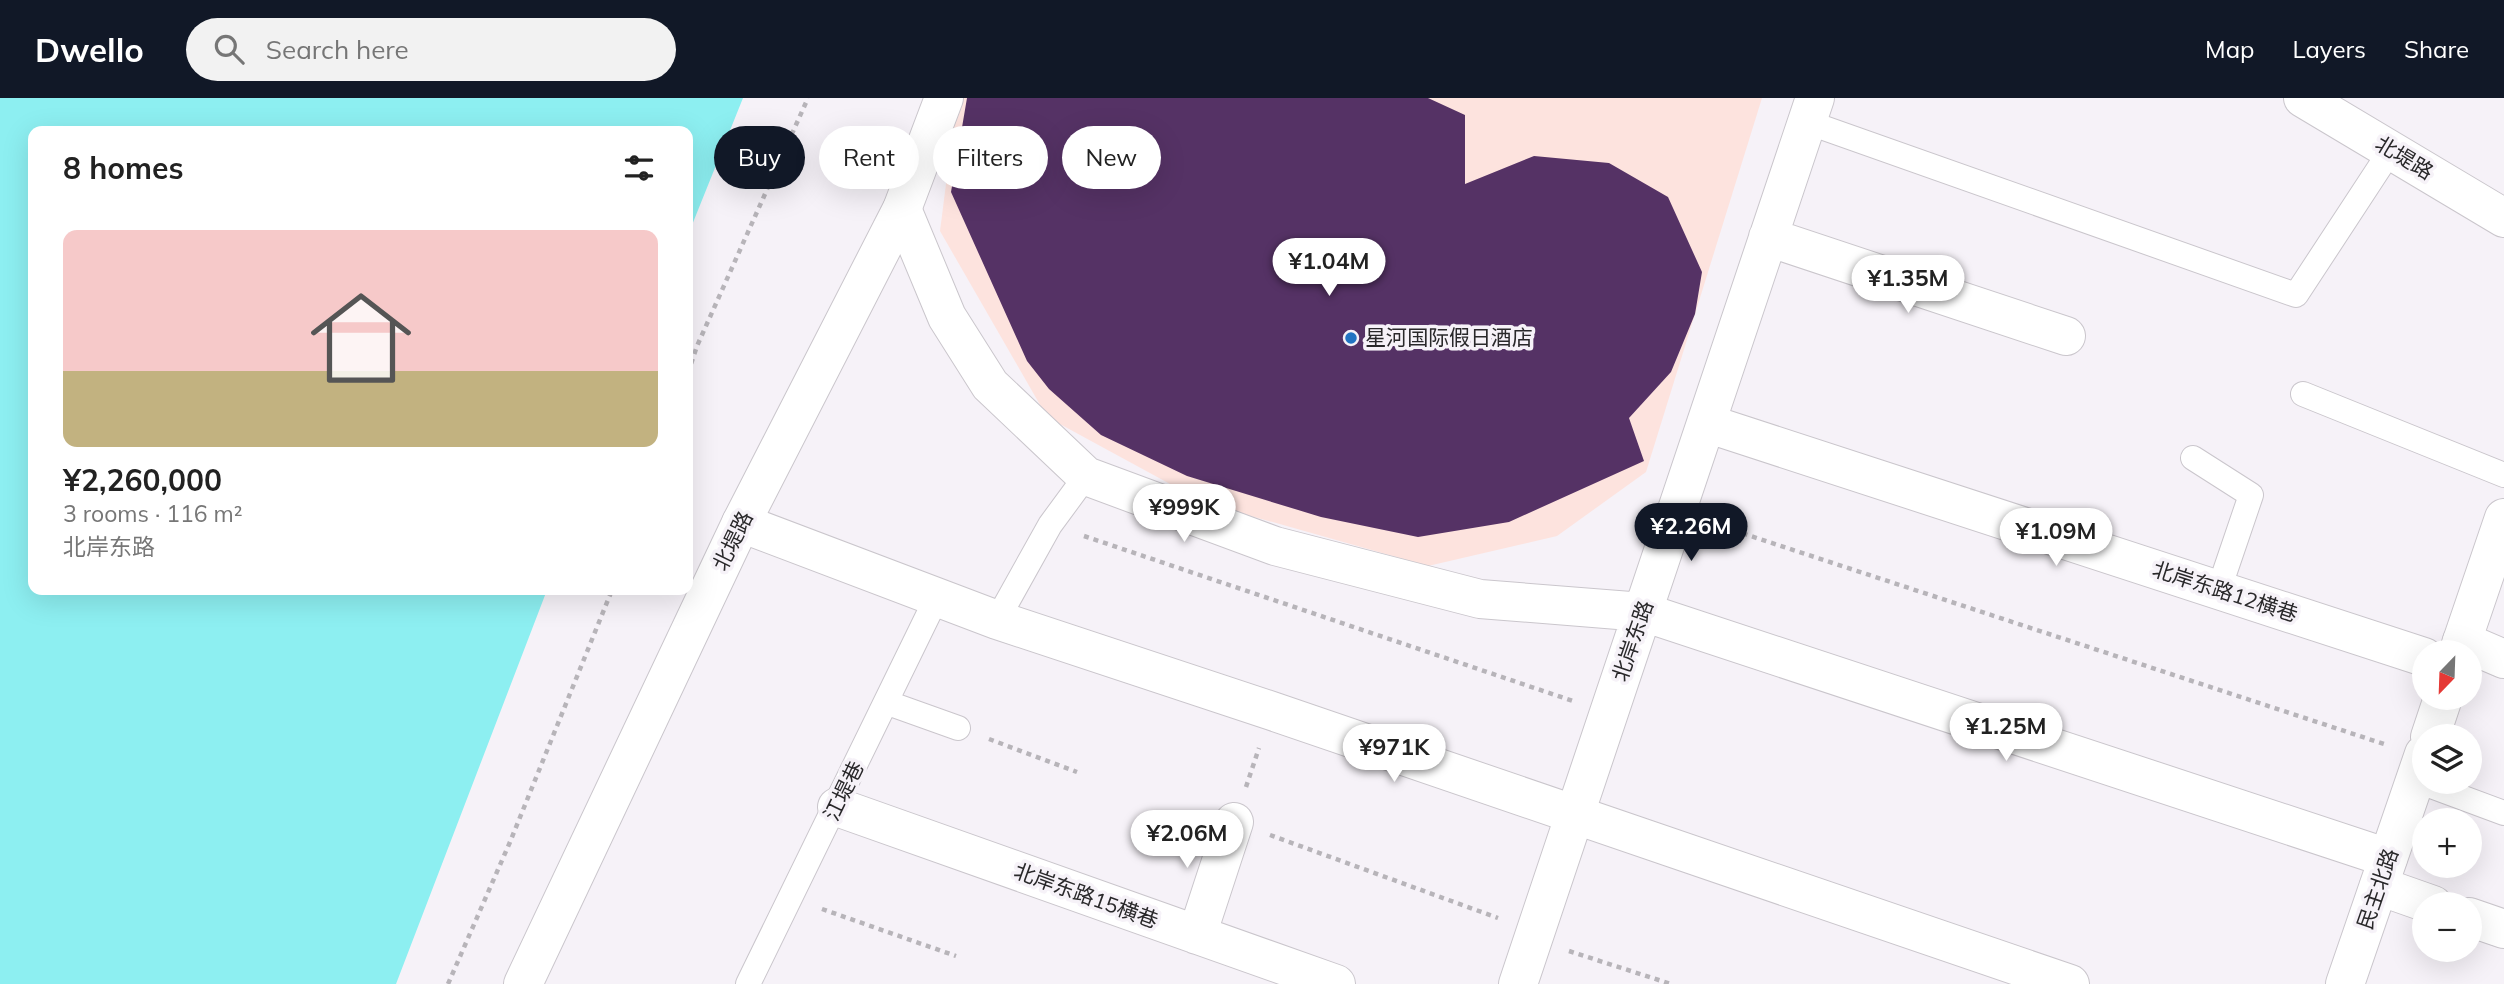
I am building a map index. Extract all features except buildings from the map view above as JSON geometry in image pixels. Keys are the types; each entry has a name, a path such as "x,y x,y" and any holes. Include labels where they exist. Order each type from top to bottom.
{"street":[{"name":"北堤路","path":"523,984 741,523 902,209 944,98"},
{"name":"北堤路","path":"2303,98 2504,218"},
{"name":"北岸东路","path":"1518,984 1811,110"},
{"path":"902,209 947,317 990,385 1086,476 1275,546 1480,599 1643,612 2384,872 2414,892"},
{"path":"1768,237 2066,335"},
{"name":"北岸东路12横巷","path":"1706,423 2412,653"},
{"path":"741,523 998,620 2070,984"},
{"path":"2463,640 2501,535"},
{"path":"2482,653 2504,659"},
{"name":"民主北路","path":"2345,984 2412,788"},
{"name":"北岸东路15横巷","path":"837,807 1336,984"},
{"path":"1197,936 1234,822"},
{"path":"2482,921 2504,929"}],"lane":[{"path":"1811,110 2296,295 2390,150"},
{"path":"2303,394 2504,475"},
{"path":"2193,458 2251,495 2219,589"},
{"path":"998,620 1049,525 1086,476"},
{"name":"江堤巷","path":"748,984 888,703 937,597"},
{"path":"888,703 958,728"},
{"path":"2471,794 2504,813"}],"path":[{"path":"693,358 808,98"},
{"path":"1676,512 2412,761"},
{"path":"1049,525 1609,713"},
{"path":"448,984 510,842 610,595"},
{"path":"1272,711 1234,822 1671,984"},
{"path":"958,728 1077,772"},
{"path":"791,898 956,956"}],"shaded area":[{"name":"星河国际假日酒店","path":"957,98 1762,98 1646,472 1557,536 1428,566 1205,503 1047,417 940,231 945,189 1048,189 1048,126 953,126"}],"water":[{"path":"0,98 743,98 732,126 714,126 714,170 693,223 693,126 28,126 28,595 545,595 396,984 0,984"}],"place":[{"name":"星河国际假日酒店","path":"1351,338"}]}
